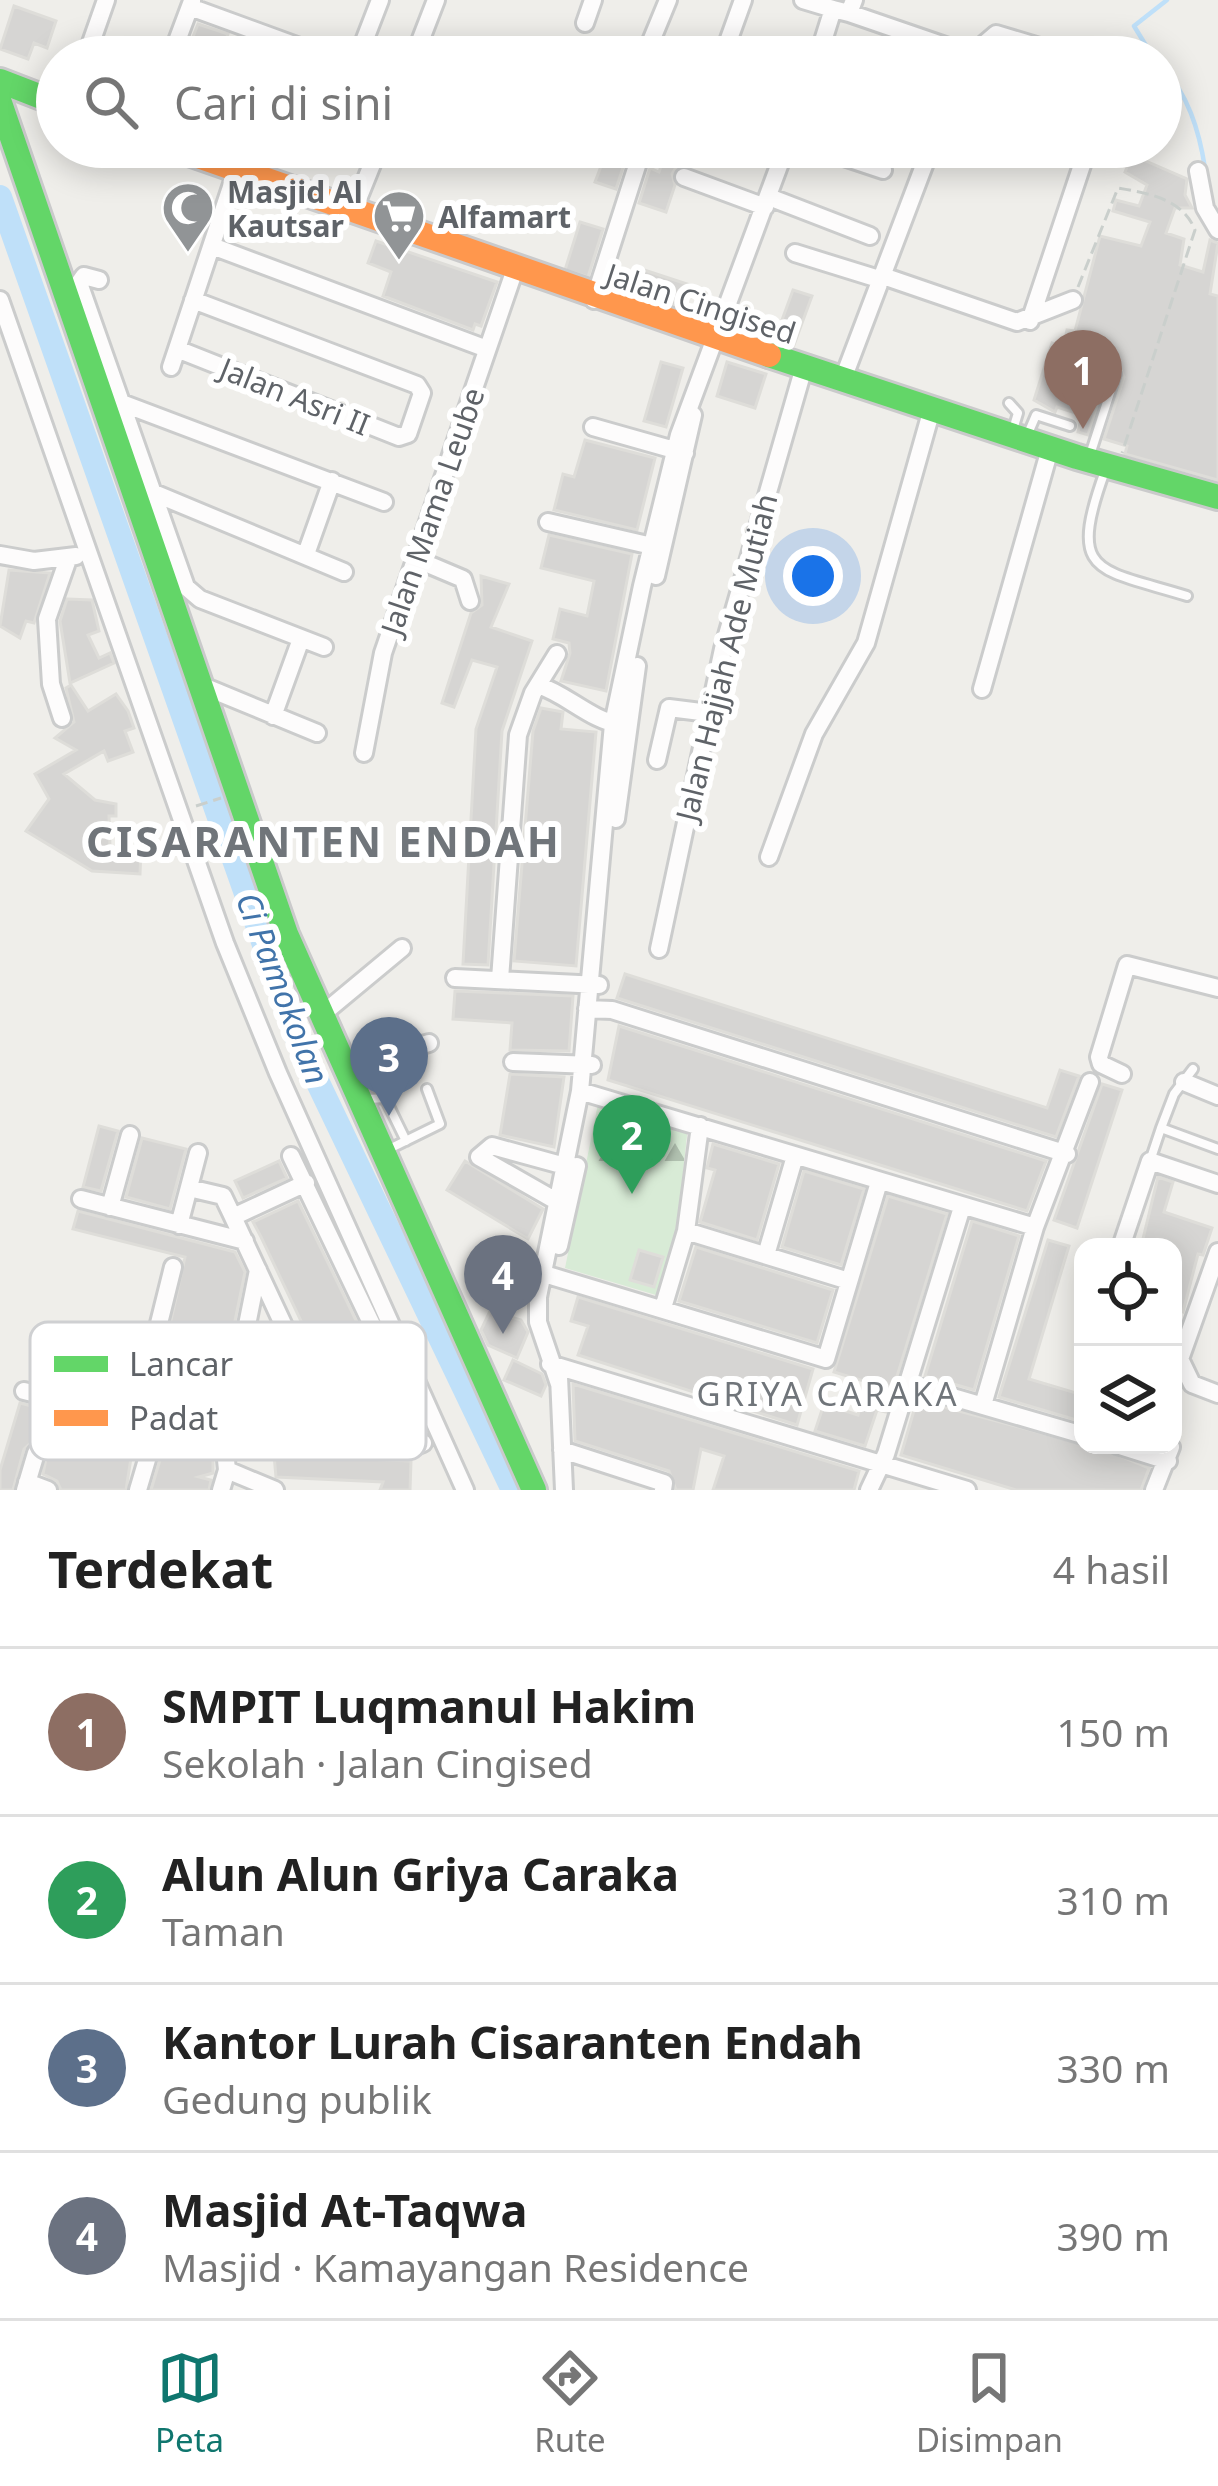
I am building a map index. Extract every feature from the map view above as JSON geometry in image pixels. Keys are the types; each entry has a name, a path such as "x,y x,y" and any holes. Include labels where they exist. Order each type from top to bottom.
{"street":[{"path":"93,36 106,0"},
{"path":"366,36 380,0"},
{"path":"422,36 436,0"},
{"path":"585,23 593,0"},
{"path":"653,36 668,0"},
{"path":"730,36 743,0"},
{"path":"178,36 191,4 217,8 268,36"},
{"path":"822,36 828,4 917,36"},
{"path":"0,82 36,95"},
{"path":"0,103 107,390 192,595 324,647"},
{"name":"Jalan Cingised","path":"215,168 716,341 1104,468 1218,497"},
{"path":"352,214 371,168"},
{"path":"594,300 637,168"},
{"path":"648,587 652,547 693,408 779,168"},
{"path":"877,168 883,170"},
{"path":"843,379 923,168"},
{"path":"1030,321 1081,168"},
{"path":"1198,171 1204,208 1218,230"},
{"path":"171,367 234,177"},
{"path":"684,178 871,236"},
{"path":"212,246 487,349"},
{"path":"796,253 1030,321 1073,300"},
{"name":"Jalan Mama Leube","path":"364,753 380,667 514,272"},
{"path":"99,280 84,277 79,283 197,683 320,1017 361,1102 395,1146 533,1490"},
{"path":"0,300 234,964 390,1322"},
{"name":"Jalan Asri II","path":"177,349 399,437 408,434 419,410 422,393 416,385 194,300"},
{"name":"Jalan Hajjah Ade Mutiah","path":"659,949 745,566 804,367"},
{"path":"107,390 384,502"},
{"path":"769,857 814,734 866,643 932,409"},
{"path":"593,427 682,448"},
{"path":"982,689 1029,442"},
{"path":"546,1275 585,1091 619,725 682,448"},
{"path":"306,554 332,481"},
{"path":"149,491 344,572"},
{"path":"548,522 652,547"},
{"path":"0,555 34,561 86,553"},
{"path":"62,718 52,684 47,620 68,559"},
{"path":"418,560 463,579 470,601"},
{"path":"273,716 301,639"},
{"path":"500,979 518,735 538,685 557,654"},
{"path":"197,683 317,733"},
{"path":"538,685 619,725"},
{"path":"657,760 669,708 709,713"},
{"path":"320,1017 402,948"},
{"path":"1123,1074 1101,1064 1099,1057 1127,964 1218,987"},
{"path":"455,978 595,985"},
{"path":"592,1009 1067,1154"},
{"path":"344,1066 429,1043"},
{"path":"513,1062 587,1065"},
{"path":"1188,1075 1218,1096"},
{"path":"983,1405 1035,1228 1067,1154 1090,1082"},
{"path":"585,1091 1035,1228"},
{"path":"564,1490 559,1384 546,1275 565,1166 585,1091"},
{"path":"663,1308 686,1232 700,1126"},
{"path":"110,1207 130,1135"},
{"path":"558,1202 478,1157 492,1147 565,1166"},
{"path":"179,1225 198,1153"},
{"path":"291,1156 371,1322"},
{"path":"766,1255 796,1156"},
{"path":"1124,1238 1150,1160 1218,1184"},
{"path":"546,1275 826,1358 879,1182"},
{"path":"233,1216 306,1183"},
{"path":"189,1188 224,1196 282,1322"},
{"path":"81,1199 245,1241"},
{"path":"869,1490 908,1384 962,1207"},
{"path":"686,1232 849,1281"},
{"path":"1182,1347 1218,1252"},
{"path":"159,1322 173,1267"},
{"path":"248,1322 258,1270"},
{"path":"555,1363 967,1490"},
{"path":"1182,1370 1188,1381 1218,1394"},
{"path":"908,1384 1074,1432"},
{"path":"24,1391 30,1393"},
{"path":"426,1405 466,1490"},
{"path":"426,1429 433,1421"},
{"path":"562,1450 664,1483 663,1490"},
{"path":"426,1452 449,1455"},
{"path":"1154,1490 1170,1454"},
{"path":"138,1490 147,1460"},
{"path":"221,1490 226,1460"},
{"path":"227,1471 275,1490"},
{"path":"26,1486 48,1490"}],"lane":[{"path":"1116,374 1104,468 1085,543 1090,557 1114,574 1187,596"},
{"path":"1009,404 1018,413 1029,442"},
{"path":"1029,442 1036,415 1070,426"},
{"path":"1150,1160 1188,1075"},
{"path":"395,1146 441,1122 427,1089"},
{"path":"1161,1128 1218,1149"}],"path":[{"path":"1073,300 1118,188 1177,205 1192,221 1195,230 1104,468"},
{"path":"187,808 228,796"}],"green space":[{"path":"598,1104 687,1133 677,1230 656,1295 565,1268"},
{"path":"598,1104 687,1133 682,1179 589,1161"}],"building":[{"path":"14,6 56,21 51,36 36,36 28,59 0,49"},
{"path":"198,24 228,34 227,36 193,36"},
{"path":"600,168 623,168 616,189 595,182"},
{"path":"650,168 659,172 676,168 666,212 639,203"},
{"path":"1127,168 1162,168 1187,179 1185,195 1192,208 1175,208 1166,233 1184,239 1180,265 1203,272 1210,240 1218,243 1210,294 1218,296 1218,480 1125,454 1127,446 1104,439 1124,377 1120,367 1108,371 1088,435 1078,432 1082,415 1057,407 1055,412 1034,400 1052,343 1063,347 1067,330 1075,331 1100,236 1141,246 1150,222 1113,211 1116,200 1139,206 1147,185 1125,172"},
{"path":"580,222 603,229 588,277 565,270"},
{"path":"376,241 497,282 481,326 475,324 473,330 383,296 391,272 368,263"},
{"path":"635,267 690,285 682,309 626,290"},
{"path":"793,290 812,296 794,345 775,339"},
{"path":"661,362 683,368 666,427 644,421"},
{"path":"727,362 766,374 755,408 717,396"},
{"path":"585,440 655,458 637,530 554,510 563,474 574,477"},
{"path":"549,535 632,554 606,691 561,681 570,653 569,643 553,639 560,609 587,616 594,581 541,568"},
{"path":"9,570 50,573 34,623 26,621 20,638 0,626"},
{"path":"481,576 509,584 491,627 532,641 502,731 488,965 463,964 476,729 497,667 472,660 454,707 442,703 471,613 482,605"},
{"path":"67,599 92,600 99,631 88,635 99,658 110,653 114,663 70,683 60,621"},
{"path":"71,685 88,711 116,694 128,711 134,728 125,731 133,752 108,761 104,751 64,774 95,800 116,804 116,816 109,816 110,848 141,849 140,874 92,871 26,831 49,799 35,774 76,750 55,738 74,722 66,688"},
{"path":"541,708 563,712 561,729 596,732 576,966 514,961 533,731"},
{"path":"625,974 1047,1108 1060,1070 1079,1076 1056,1137 617,998"},
{"path":"455,991 573,996 569,1051 510,1050 512,1023 453,1019"},
{"path":"619,1026 1046,1161 1027,1211 608,1080"},
{"path":"510,1074 564,1077 554,1147 500,1135"},
{"path":"1102,1084 1122,1090 1077,1228 1054,1220"},
{"path":"99,1126 118,1131 101,1191 83,1187"},
{"path":"142,1138 186,1149 170,1209 126,1197"},
{"path":"713,1144 779,1164 757,1240 700,1222 715,1170 707,1168"},
{"path":"279,1161 287,1178 243,1198 235,1181"},
{"path":"465,1161 543,1209 528,1239 447,1190"},
{"path":"804,1171 864,1189 841,1265 782,1247"},
{"path":"1158,1177 1173,1182 1164,1212 1212,1228 1203,1255 1198,1254 1183,1312 1182,1238 1143,1238"},
{"path":"888,1196 947,1214 886,1412 877,1410 865,1446 815,1431 824,1404 858,1415 867,1382 834,1372"},
{"path":"298,1201 357,1322 301,1322 253,1222"},
{"path":"78,1211 235,1252 245,1272 235,1322 171,1322 185,1257 73,1229"},
{"path":"972,1221 1019,1236 974,1390 925,1376"},
{"path":"1048,1240 1069,1246 1029,1379 1074,1392 1074,1419 999,1397"},
{"path":"696,1247 833,1290 817,1343 679,1301"},
{"path":"639,1250 663,1257 654,1287 630,1280"},
{"path":"578,1297 813,1369 797,1425 578,1355 588,1326 571,1321"},
{"path":"490,1311 521,1320 528,1332 517,1358 488,1345 481,1330"},
{"path":"513,1360 542,1374 546,1385 541,1396 504,1380"},
{"path":"573,1384 859,1471 854,1490 713,1490 724,1456 701,1449 693,1490 676,1490 669,1471 575,1441"},
{"path":"917,1400 1074,1442 1074,1454 1116,1454 1149,1468 1141,1490 1016,1490 901,1455"},
{"path":"20,1403 30,1406 30,1444 24,1449 13,1490 0,1490 0,1470"},
{"path":"46,1460 131,1460 126,1490 61,1490 57,1481 43,1474"},
{"path":"160,1460 213,1460 213,1473 199,1477 211,1480 209,1490 151,1490"},
{"path":"274,1460 411,1461 410,1490 380,1490 383,1482 276,1477"}],"waterway":[{"path":"1140,36 1134,26 1167,0"},
{"path":"1182,96 1205,168"},
{"name":"Ci Pamokolan","path":"0,197 298,1041 513,1490"}],"traffic: fast":[{"path":"0,81 36,95"},
{"path":"0,103 286,934 534,1490"},
{"path":"769,355 1077,457 1218,497"}],"traffic: slow":[{"path":"232,168 769,355"}],"place":[{"name":"Masjid Al Kautsar","path":"188,254"},
{"name":"Alfamart","path":"399,262"},
{"name":"SMPIT Luqmanul Hakim","path":"1083,429"},
{"name":"Kantor Lurah Cisaranten Endah","path":"389,1116"},
{"name":"Alun Alun Griya Caraka","path":"632,1194"},
{"name":"Masjid At-Taqwa","path":"503,1334"}],"district":[{"name":"CISARANTEN ENDAH","path":"324,840"},
{"name":"GRIYA CARAKA","path":"828,1393"}]}
